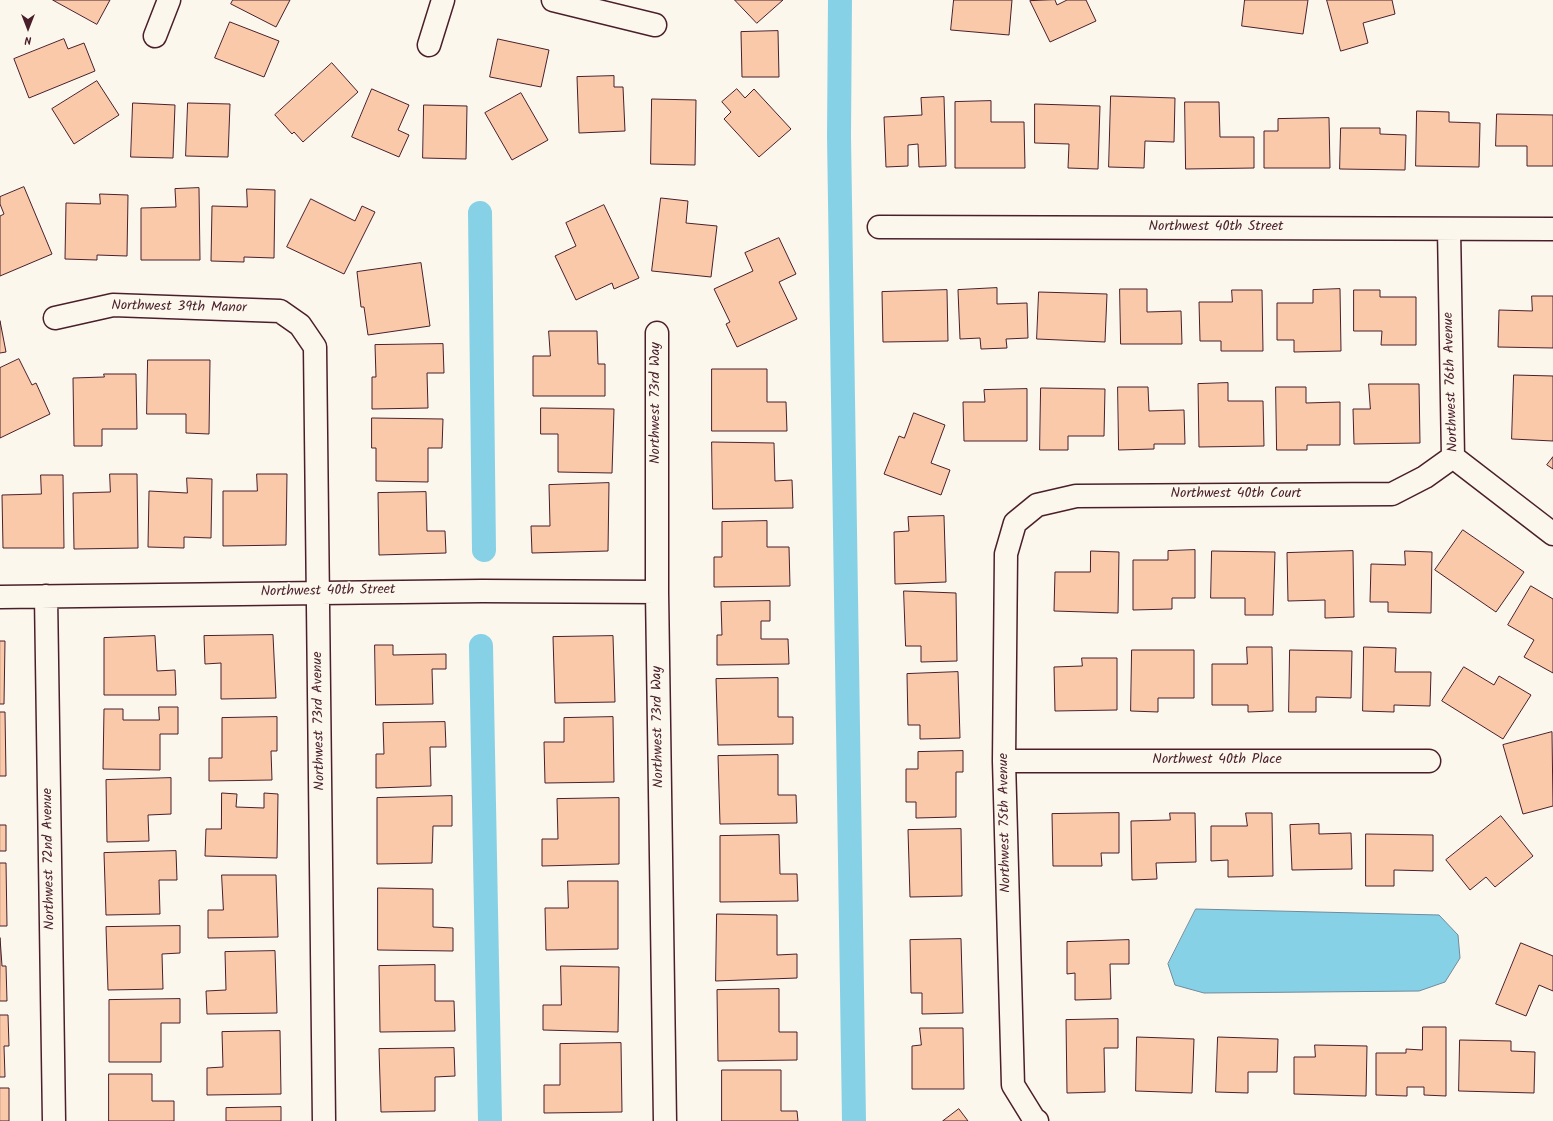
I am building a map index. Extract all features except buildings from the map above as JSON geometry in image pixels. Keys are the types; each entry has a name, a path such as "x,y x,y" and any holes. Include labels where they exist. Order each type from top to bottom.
{"street":[{"path":"155,36 169,0"},
{"path":"429,46 443,0"},
{"path":"553,0 655,25"},
{"name":"Northwest 40th Street","path":"879,227 1553,228"},
{"name":"Northwest 76th Avenue","path":"1449,229 1453,457 1553,534"},
{"name":"Northwest 39th Manor","path":"55,318 113,305 121,305 280,311 300,325"},
{"name":"Northwest 73rd Avenue","path":"300,325 315,347 324,1121"},
{"name":"Northwest 73rd Way","path":"657,332 657,592 665,1121"},
{"name":"Northwest 40th Court","path":"1015,523 1037,505 1076,496 1392,494 1425,477 1453,457"},
{"name":"Northwest 75th Avenue","path":"1015,523 1006,554 1004,761 1013,1084 1035,1120"},
{"name":"Northwest 40th Street","path":"0,597 318,592 657,592"},
{"name":"Northwest 72nd Avenue","path":"46,596 54,1121"},
{"name":"Northwest 40th Place","path":"1004,761 1429,761"}],"water":[{"path":"1196,909 1439,915 1458,935 1460,958 1445,982 1419,991 1204,993 1175,985 1168,964"}],"waterway":[{"path":"840,0 839,136 854,1121"},
{"path":"480,213 484,550"},
{"path":"481,646 490,1121"}]}
